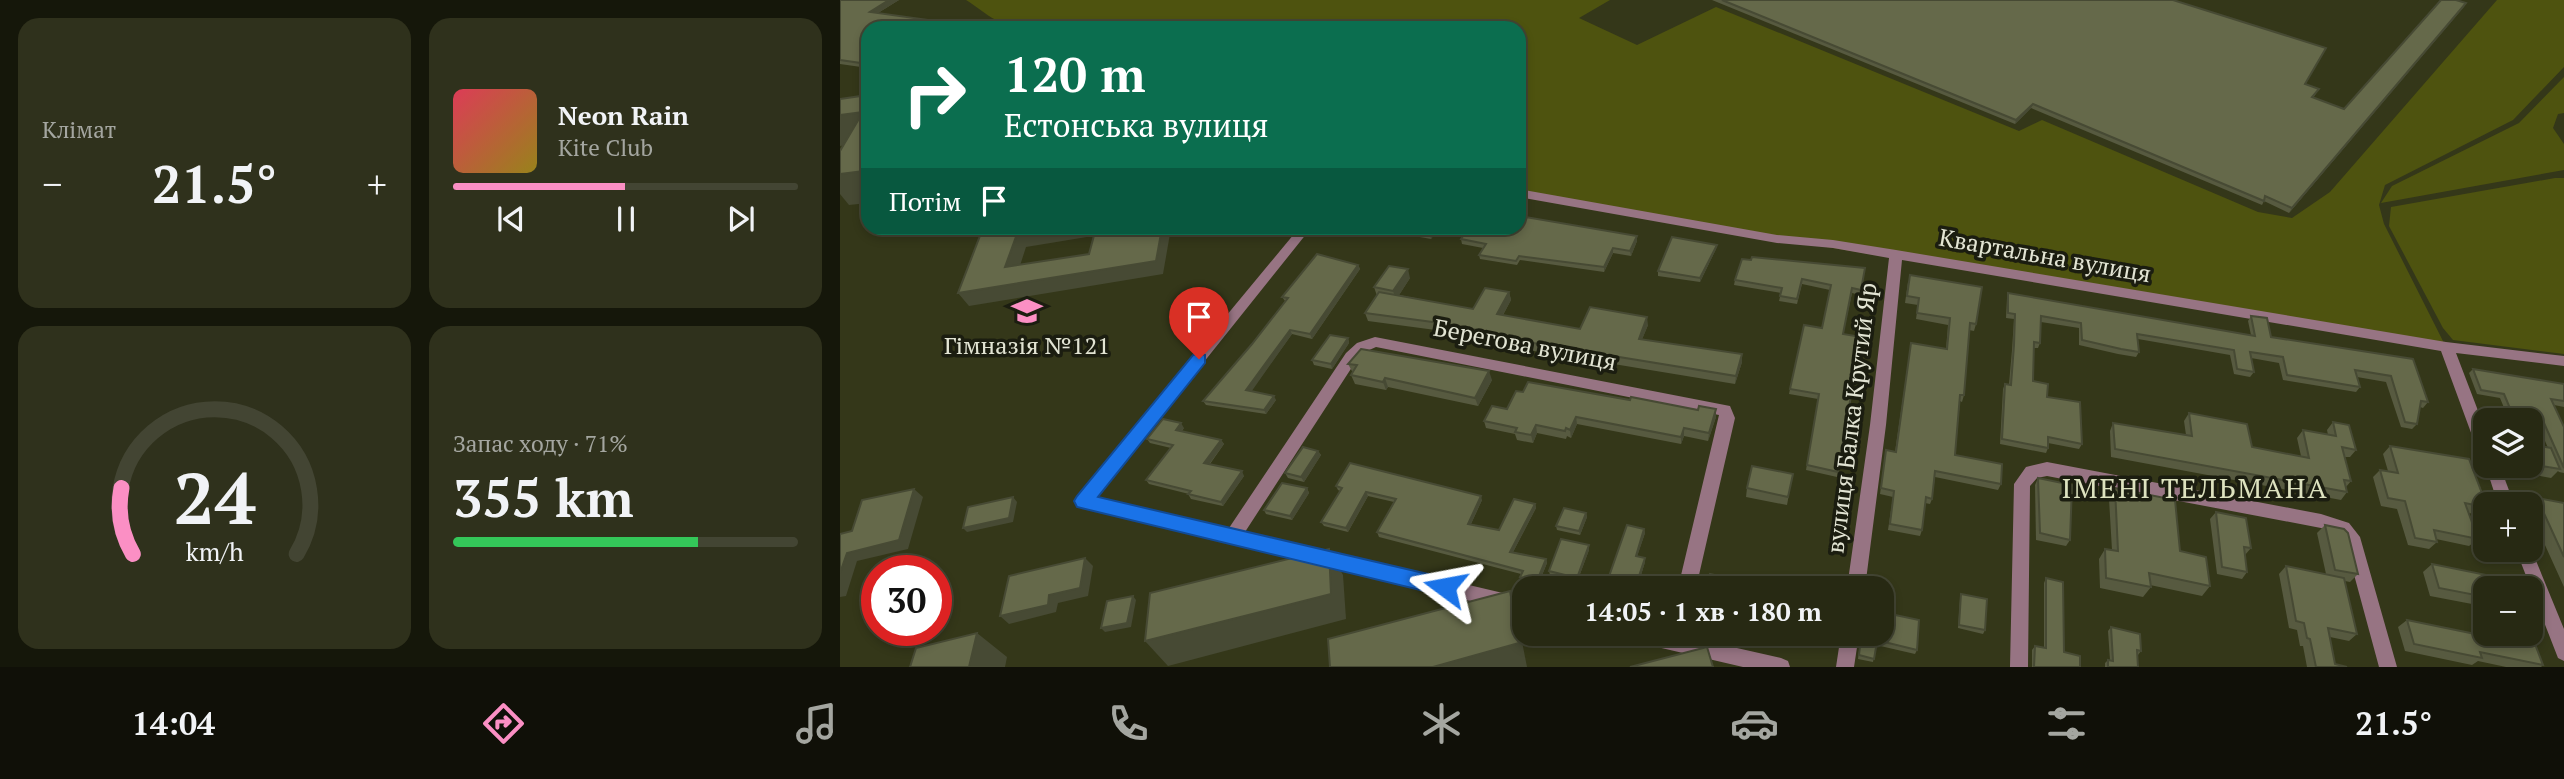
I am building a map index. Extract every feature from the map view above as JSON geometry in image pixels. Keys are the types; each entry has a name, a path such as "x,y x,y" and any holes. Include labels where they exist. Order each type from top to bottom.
{"street":[{"name":"Квартальна вулиця","path":"1526,194 1777,239 1833,244 2446,346 2564,361"},
{"path":"1299,235 1083,501 1512,603"},
{"name":"вулиця Балка Крутий Яр","path":"1858,576 1878,425 1896,254"},
{"name":"Берегова вулиця","path":"1233,537 1351,357 1362,347 1376,342 1725,410 1727,418 1690,576"},
{"path":"2446,346 2473,417"},
{"path":"2020,667 2022,484 2032,472 2047,469 2320,521 2343,528 2354,542 2388,667"},
{"path":"2529,562 2564,652"},
{"path":"1704,646 1781,667"},
{"path":"1845,667 1848,646"}],"green space":[{"path":"966,0 1610,0 1579,18 1637,45 1716,7 2019,131 2042,120 2258,212 2292,218 2330,192 2497,0 2564,0 2564,67 2513,120 2385,185 2379,205 2384,224 2446,347 1777,239 1526,194 1526,21 998,21"},
{"path":"2564,77 2564,113 2558,114 2553,128 2564,144 2564,170 2381,203 2392,186 2519,123"},
{"path":"2564,178 2564,354 2453,340 2443,328 2389,226 2391,207"}],"building":[{"path":"840,0 889,0 870,12 935,21 861,21 861,63 840,60"},
{"path":"1722,0 2173,0 2326,48 2305,84 2319,89 2312,97 2344,109 2441,0 2466,3 2292,208 2265,196 2264,201 2033,104 2016,120"},
{"path":"861,96 861,112 840,115 840,99"},
{"path":"861,115 861,171 840,174 840,151"},
{"path":"1526,217 1637,236 1630,251 1613,248 1604,267 1519,256 1516,261 1479,255 1486,244 1461,239 1464,235 1526,235"},
{"path":"980,235 1017,235 1005,267 1089,254 1094,235 1161,235 1156,261 958,293"},
{"path":"1672,237 1717,245 1700,278 1658,271"},
{"path":"1317,254 1358,265 1310,334 1290,330 1246,390 1274,396 1264,410 1203,401 1288,298 1282,297"},
{"path":"1752,257 1865,268 1861,290 1852,288 1843,334 1861,337 1838,472 1807,465 1819,394 1790,389 1804,325 1822,328 1831,285 1802,279 1797,299 1780,296 1782,288 1735,280 1742,259 1751,260"},
{"path":"1389,266 1408,269 1393,291 1374,287"},
{"path":"1910,275 1982,287 1976,324 1970,323 1964,395 1960,395 1955,455 2002,464 2001,484 1935,471 1932,499 1926,497 1922,530 1890,524 1894,491 1881,488 1886,450 1896,452 1911,343 1947,349 1950,318 1917,313 1919,298 1907,296"},
{"path":"1485,288 1509,292 1497,314 1580,329 1590,307 1647,317 1639,339 1742,354 1736,376 1502,338 1504,335 1440,323 1365,313 1379,292 1473,309"},
{"path":"2008,293 2255,336 2251,316 2267,318 2271,337 2413,359 2428,402 2421,401 2417,424 2405,422 2391,376 2355,370 2360,387 2287,375 2283,357 2250,352 2254,372 2237,369 2234,350 2137,334 2139,352 2121,349 2082,340 2081,323 2041,316 2040,343 2034,342 2033,381 2048,384 2047,397 2080,402 2082,444 2048,437 2048,448 2002,439 2005,384 2011,385 2014,345 2015,314 2008,313"},
{"path":"1330,335 1348,338 1331,364 1312,360"},
{"path":"1361,349 1489,371 1475,398 1385,378 1383,382 1351,375 1357,365 1348,364"},
{"path":"2473,369 2564,384 2564,401 2551,399 2564,427 2564,468 2543,423 2543,408 2510,408 2504,394 2481,390"},
{"path":"1528,382 1698,410 1699,406 1716,409 1709,433 1684,428 1681,437 1576,417 1570,430 1536,425 1531,435 1515,432 1517,428 1484,421 1492,406 1507,409 1516,391 1523,392"},
{"path":"2189,413 2247,424 2252,447 2309,458 2303,430 2336,436 2333,422 2349,425 2356,450 2342,447 2351,481 2344,480 2347,492 2115,449 2113,423 2192,436"},
{"path":"1163,419 1181,423 1176,430 1221,440 1204,463 1242,471 1221,502 1188,494 1191,491 1146,480 1173,445 1147,439"},
{"path":"2390,446 2469,459 2473,478 2476,478 2481,492 2473,492 2473,505 2465,503 2473,525 2473,538 2434,530 2437,542 2415,538 2405,501 2388,498 2380,470 2398,473"},
{"path":"2543,446 2551,448 2560,469 2543,466"},
{"path":"1303,447 1318,451 1301,477 1285,473"},
{"path":"1350,463 1481,496 1468,524 1499,530 1514,499 1535,504 1510,552 1546,559 1539,576 1520,576 1523,571 1377,532 1396,499 1366,492 1346,528 1321,522 1342,488 1336,486"},
{"path":"1752,466 1793,474 1788,497 1747,488"},
{"path":"2038,478 2072,485 2070,540 2040,533"},
{"path":"1282,483 1307,488 1290,516 1264,510"},
{"path":"2115,488 2175,500 2180,551 2206,557 2210,586 2149,573 2151,587 2106,578 2105,549 2118,551"},
{"path":"914,489 899,540 847,553 840,573 840,534 852,531 862,500"},
{"path":"1013,497 1009,518 963,528 968,507"},
{"path":"2543,499 2564,503 2564,557 2543,511"},
{"path":"1564,508 1586,513 1579,531 1556,526"},
{"path":"2216,512 2246,518 2251,548 2244,547 2247,572 2222,567"},
{"path":"1627,525 1644,529 1636,556 1645,558 1639,576 1609,576"},
{"path":"2325,525 2344,529 2348,533 2358,574 2335,570"},
{"path":"1561,539 1589,545 1578,576 1549,571"},
{"path":"1329,549 1331,594 1145,641 1150,593"},
{"path":"1085,558 1080,588 1049,595 1048,605 1000,616 1009,576"},
{"path":"2432,564 2491,576 2473,576 2473,594 2439,588"},
{"path":"2286,566 2344,578 2357,634 2328,628 2335,664 2347,667 2316,667 2304,623 2296,621"},
{"path":"2046,578 2063,582 2064,652 2080,656 2080,667 2034,667 2035,646 2046,648"},
{"path":"1510,591 1512,645 1433,667 1330,667 1328,639"},
{"path":"1961,594 1987,599 1985,630 1959,625"},
{"path":"1133,596 1127,623 1101,628 1107,601"},
{"path":"1894,615 1919,620 1917,650 1894,644"},
{"path":"2407,620 2473,634 2473,646 2536,646 2543,665 2480,652 2482,658 2414,644"},
{"path":"2111,627 2140,634 2138,667 2108,667 2108,660 2113,661"},
{"path":"977,633 969,667 910,667 916,648 952,646 952,639"},
{"path":"1860,646 1876,646 1874,659 1859,655"},
{"path":"1707,647 1713,667 1630,667"}],"place":[{"name":"Гімназія №121","path":"1027,311"}],"district":[{"name":"ІМЕНІ ТЕЛЬМАНА","path":"2195,488"}],"route":[{"path":"1199,359 1083,501 1445,587"}]}
